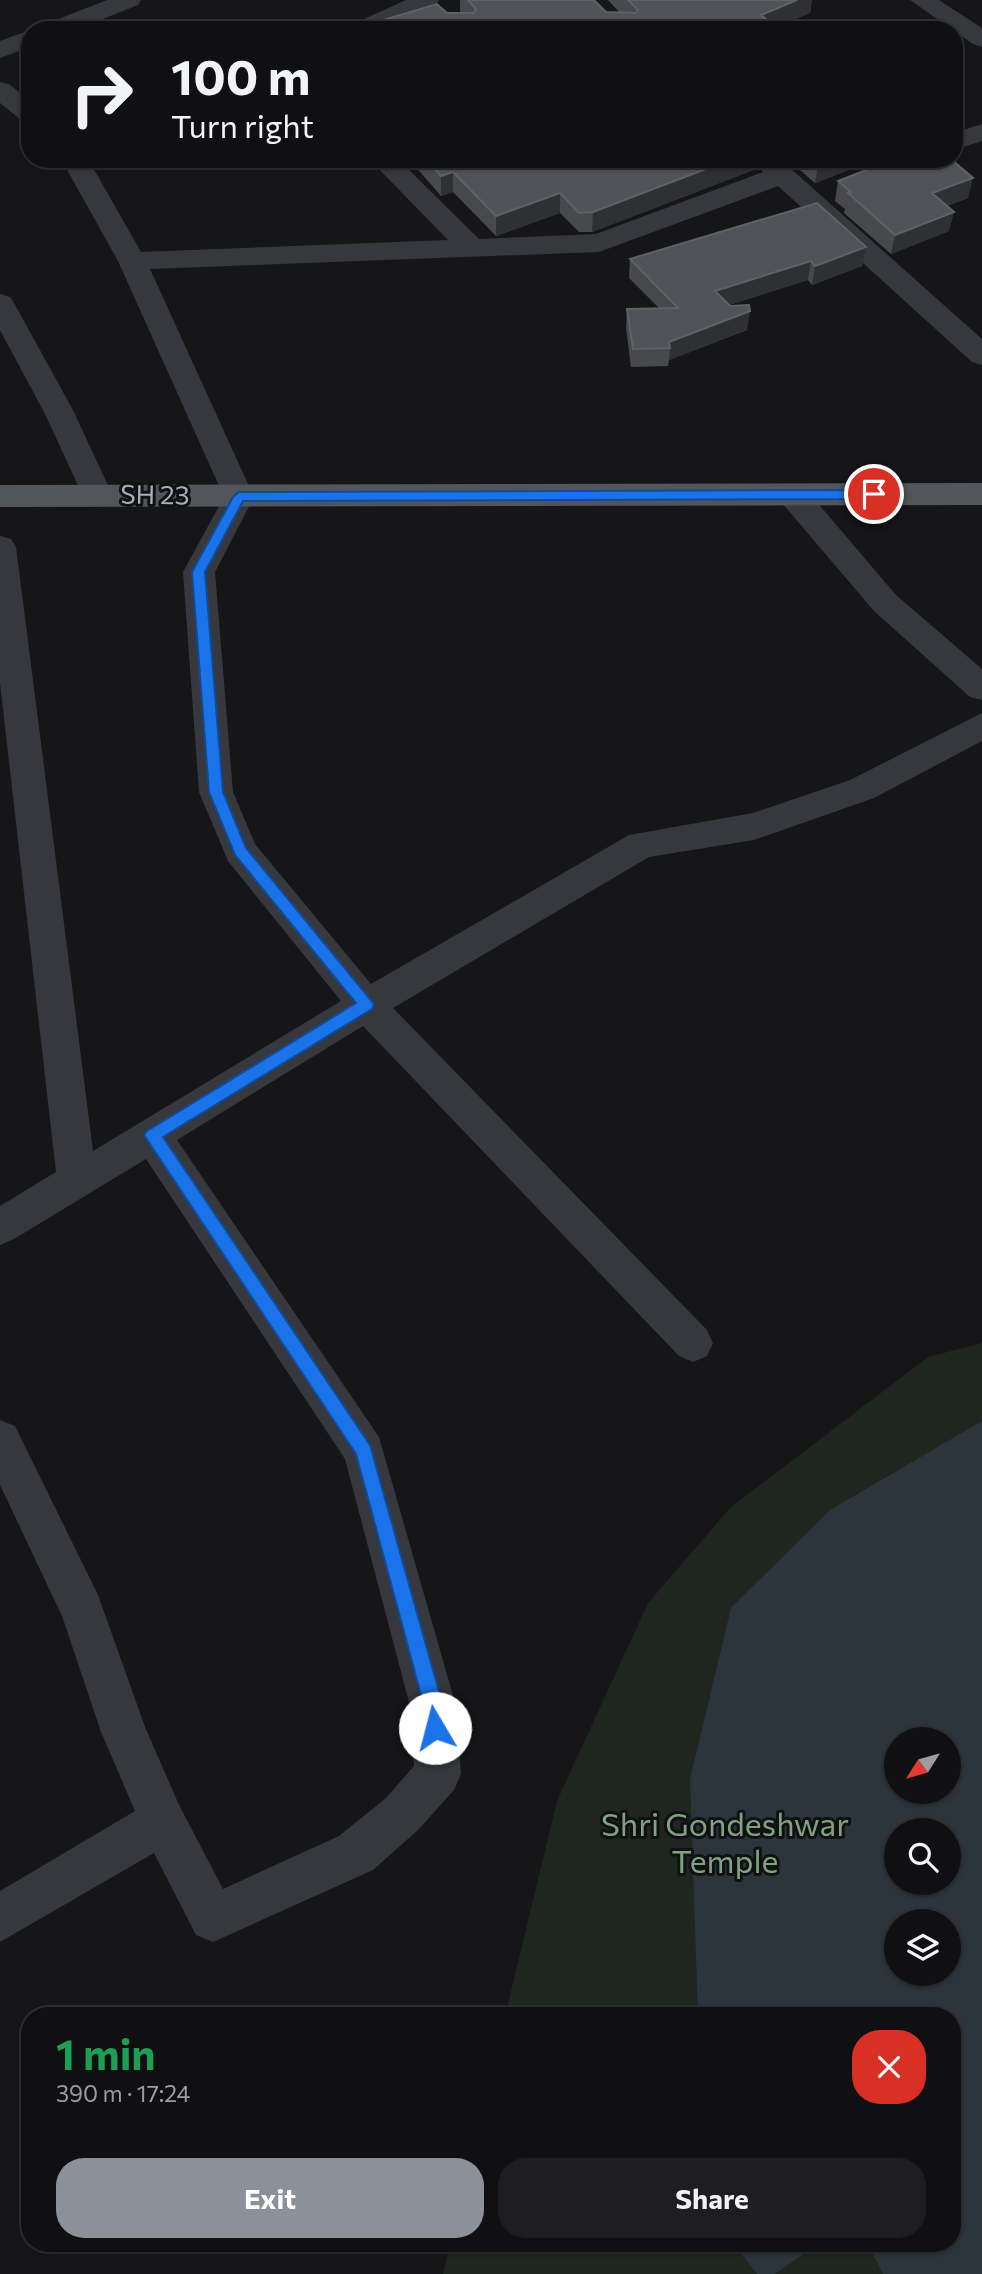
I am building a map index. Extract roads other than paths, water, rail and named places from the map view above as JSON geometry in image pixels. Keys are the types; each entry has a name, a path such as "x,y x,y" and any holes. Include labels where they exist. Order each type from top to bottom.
{"main road":[{"name":"SH 23","path":"0,496 982,494"}],"street":[{"path":"75,21 129,0"},
{"path":"922,0 957,21"},
{"path":"387,21 435,5"},
{"path":"963,25 980,35"},
{"path":"0,50 21,42"},
{"path":"0,90 21,107"},
{"path":"963,139 982,132"},
{"path":"79,168 132,261 239,497 199,572 216,792 240,851 366,1004 693,1343"},
{"path":"391,168 474,250"},
{"path":"132,261 474,250 599,243 771,168"},
{"path":"775,168 822,193 976,340"},
{"path":"0,303 59,412 97,494"},
{"path":"793,495 885,603 982,688"},
{"path":"0,547 77,1181"},
{"path":"0,1227 366,1004 640,845 754,826 862,789 982,726"},
{"path":"0,1440 82,1610 124,1732 163,1821 213,1918 356,1853 401,1814 438,1774 433,1706 364,1451 152,1135"},
{"path":"0,1918 163,1821"}],"park label":[{"name":"Shri Gondeshwar Temple","path":"725,1844"}]}
